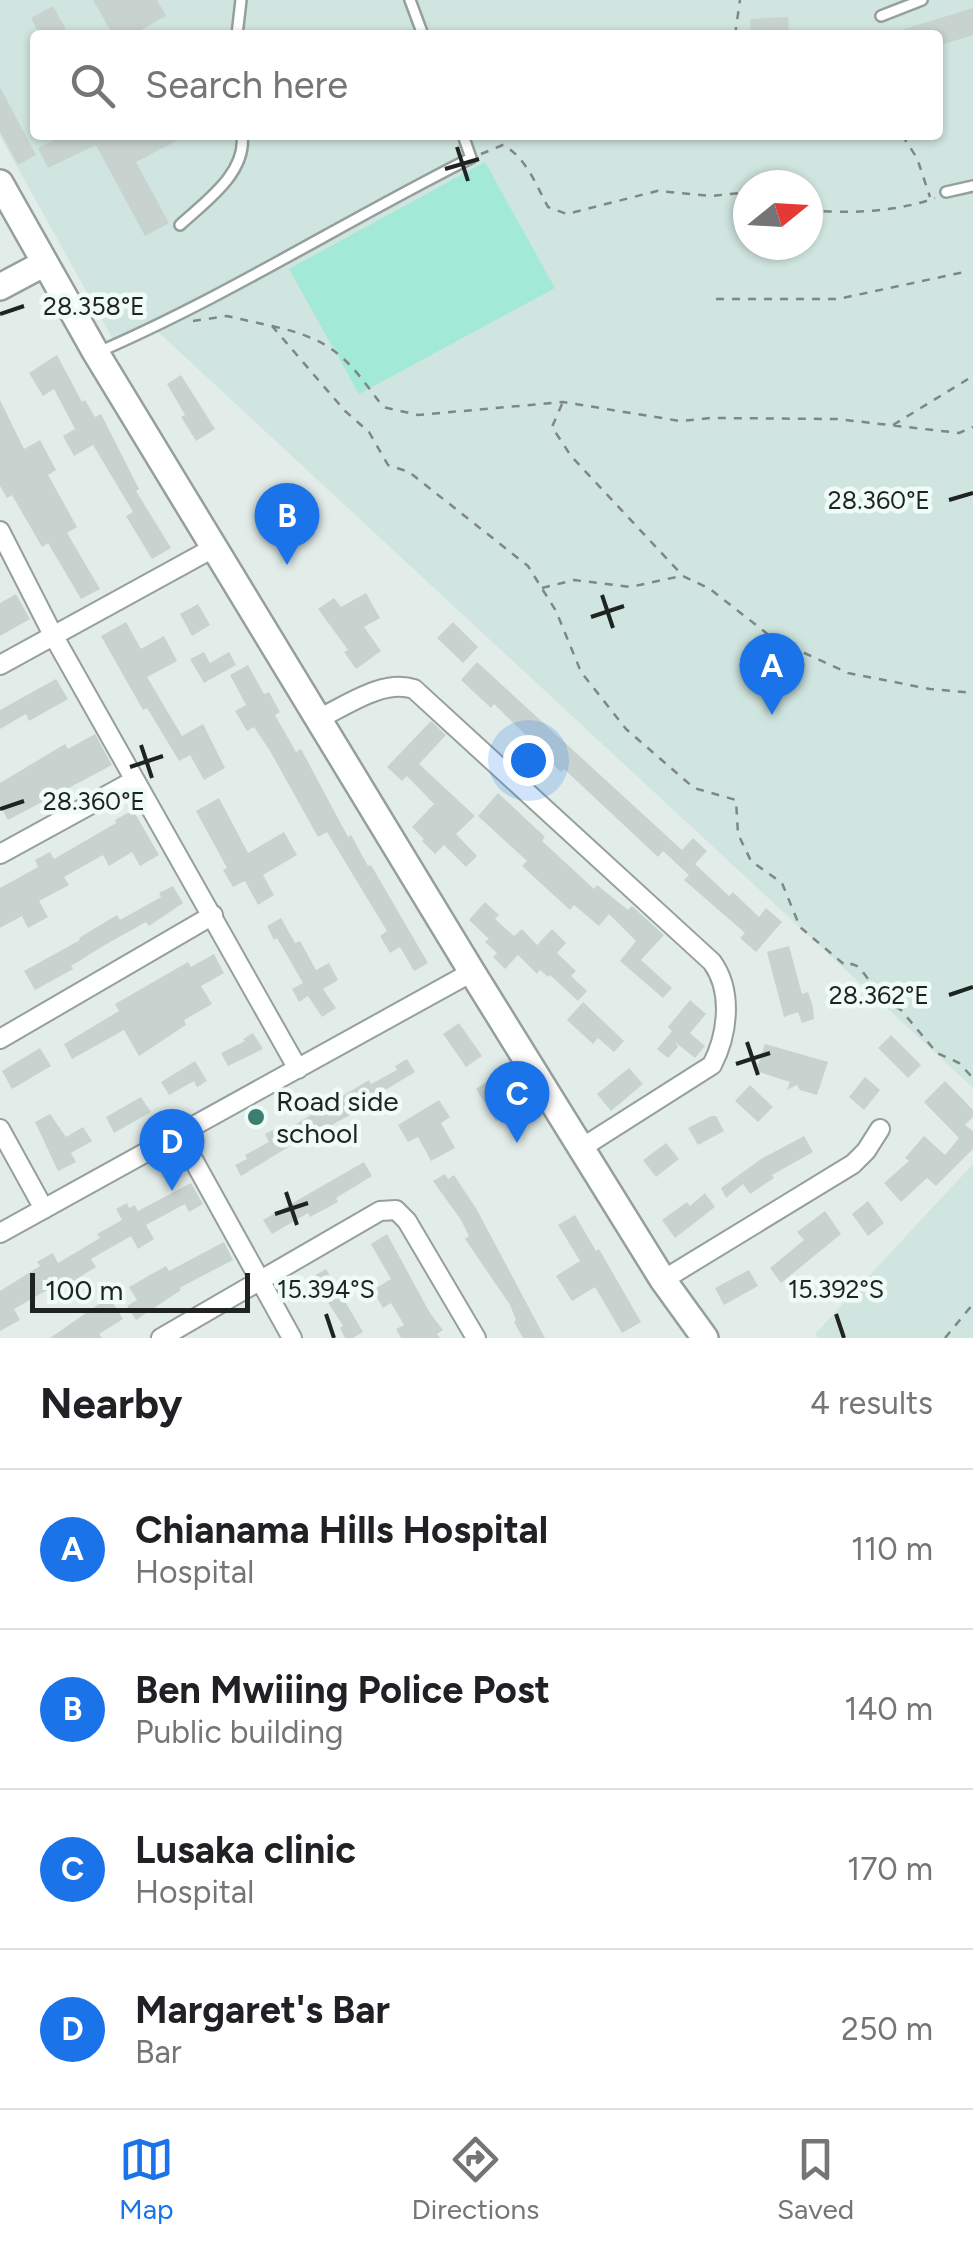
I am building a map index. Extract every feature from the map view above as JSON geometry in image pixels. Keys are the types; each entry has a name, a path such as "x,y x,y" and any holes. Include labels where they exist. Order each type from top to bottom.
{"main road":[{"path":"0,184 96,353 472,972 663,1280 705,1338"},
{"path":"0,288 44,263"}],"street":[{"path":"0,531 53,635 298,1069"},
{"path":"0,665 215,547"},
{"path":"318,719 386,687 414,690 712,962 724,978 727,993 720,1049 712,1065 583,1147"},
{"path":"0,854 135,780"},
{"path":"0,1039 213,915"},
{"path":"0,1233 472,972"},
{"path":"0,1129 44,1209"},
{"path":"663,1280 853,1164 880,1129"},
{"path":"178,1134 292,1338"},
{"path":"161,1338 380,1211 396,1210 407,1221 476,1338"}],"lane":[{"path":"238,30 241,0"},
{"path":"410,0 421,30"},
{"path":"881,16 922,0"},
{"path":"180,225 226,182 244,148 243,140"},
{"path":"96,353 162,325 472,158 465,140"},
{"path":"946,192 973,186"}],"path":[{"path":"736,30 740,0"},
{"path":"905,140 917,158 931,200"},
{"path":"472,158 503,145 513,150 548,208 567,214 656,191 710,196 733,194"},
{"path":"823,212 931,200 946,192"},
{"path":"716,299 838,299 969,272"},
{"path":"162,325 227,316 309,334 350,362 383,407 418,415 562,402 680,421 837,418 959,433 973,427"},
{"path":"272,326 344,411 369,432 388,465 408,472 528,566 556,611 581,672 626,729 694,788 736,800 738,834 751,861 782,883 800,928 846,966 859,967 885,1001 901,1010 937,1053 959,1063 973,1078"},
{"path":"893,425 973,376"},
{"path":"562,402 552,427 571,456 682,576 710,588 774,638 848,673 930,690 973,693"},
{"path":"540,588 574,580 630,588 682,576"},
{"path":"945,1338 973,1304"}],"shaded area":[{"path":"0,0 973,0 973,1088 156,330 115,343 0,136"},
{"path":"973,1164 973,1338 818,1338 815,1334"}],"green space":[{"path":"485,162 555,288 359,394 289,269"}],"building":[{"path":"93,0 157,0 166,16 141,30 110,30"},
{"path":"53,6 66,30 37,30 31,18"},
{"path":"973,8 973,35 943,44 943,30 902,30"},
{"path":"788,17 789,30 751,30 750,19"},
{"path":"0,87 36,155 18,165 0,132"},
{"path":"55,140 178,140 136,162 169,223 145,236 96,145 48,168 38,148"},
{"path":"57,355 82,402 85,400 95,417 101,414 139,489 136,491 171,548 152,559 126,516 133,512 93,445 74,456 63,436 75,429 54,389 43,396 29,373"},
{"path":"181,375 215,429 196,441 167,384"},
{"path":"0,400 24,449 40,440 56,470 48,475 77,527 67,533 100,589 81,599 48,543 42,547 12,495 7,498 0,486"},
{"path":"366,593 380,618 364,627 381,651 356,669 344,652 348,650 318,609 334,598 341,607"},
{"path":"16,594 30,619 0,636 0,603"},
{"path":"198,604 210,625 192,636 180,614"},
{"path":"126,622 141,649 164,636 177,661 147,677 182,736 203,724 225,768 204,780 190,755 179,761 147,708 143,710 101,636"},
{"path":"453,622 478,647 463,663 437,638"},
{"path":"204,652 210,663 229,652 236,665 204,683 190,659"},
{"path":"477,662 682,850 693,838 707,851 695,864 729,896 733,892 759,917 766,908 782,922 756,952 740,938 745,933 684,880 689,875 663,851 658,857 564,769 561,772 536,749 494,704 491,708 461,680"},
{"path":"248,665 264,694 269,692 280,712 275,715 296,752 301,749 348,837 351,835 368,866 371,865 428,963 414,971 400,947 390,953 380,936 387,931 327,832 318,837 254,727 247,731 235,711 246,705 230,675"},
{"path":"56,679 68,699 29,721 26,714 0,729 0,710"},
{"path":"431,721 446,735 419,764 475,816 456,834 477,856 466,867 444,845 435,854 422,841 412,827 434,804 407,776 402,781 387,767"},
{"path":"95,734 112,765 8,820 0,805 0,783 65,744 68,749"},
{"path":"498,793 594,889 597,885 628,910 632,906 664,935 641,960 672,988 663,998 620,961 636,941 609,914 599,926 574,905 570,910 522,866 527,861 478,816"},
{"path":"219,798 248,853 284,832 297,855 263,875 274,895 258,905 245,881 233,887 196,811"},
{"path":"133,810 159,855 140,866 132,852 109,866 103,855 64,877 69,885 39,901 48,917 28,928 22,916 0,928 0,888 38,867 35,860 50,852 54,859"},
{"path":"173,886 183,903 149,926 146,922 103,946 71,966 73,969 35,990 24,971 117,915 120,920 161,897 159,893"},
{"path":"485,902 499,915 495,919 514,936 522,929 537,945 552,929 566,943 557,953 576,971 571,976 587,991 578,1001 550,975 540,970 537,974 518,955 505,969 493,957 497,953 485,942 489,939 469,920"},
{"path":"281,918 316,970 329,963 338,980 323,989 336,1008 322,1017 308,996 299,1002 292,989 303,983 267,926"},
{"path":"789,946 802,994 808,992 813,1007 814,1019 802,1023 798,1012 784,1017 767,952"},
{"path":"214,954 224,973 201,986 212,1004 184,1020 186,1025 139,1056 124,1030 72,1059 64,1044 119,1011 115,1004 188,962 191,967"},
{"path":"690,1000 706,1014 690,1033 705,1046 695,1058 675,1042 678,1047 668,1058 657,1049 672,1031 668,1027"},
{"path":"583,1002 624,1041 614,1052 598,1038 593,1044 567,1020"},
{"path":"459,1023 482,1056 466,1067 443,1034"},
{"path":"253,1033 263,1049 228,1066 221,1053"},
{"path":"891,1035 921,1065 908,1078 878,1048"},
{"path":"765,1044 828,1062 817,1095 800,1090 797,1085 787,1090 790,1082 756,1071"},
{"path":"40,1048 51,1066 12,1089 2,1071"},
{"path":"407,1059 415,1072 377,1095 379,1099 312,1136 311,1133 241,1176 235,1165 269,1142 265,1134 278,1127 281,1133 369,1080 371,1084 397,1070 395,1066"},
{"path":"195,1061 207,1081 197,1087 194,1081 169,1095 161,1082"},
{"path":"629,1068 643,1084 611,1111 597,1094"},
{"path":"865,1077 880,1090 864,1110 849,1097"},
{"path":"489,1080 514,1109 496,1121 476,1089"},
{"path":"945,1081 973,1110 973,1117 965,1125 973,1131 973,1149 936,1186 927,1178 901,1202 884,1183 909,1161 905,1158 924,1136 945,1155 959,1138 924,1102"},
{"path":"750,1085 773,1107 758,1122 735,1101"},
{"path":"141,1097 151,1112 114,1133 106,1117"},
{"path":"439,1100 450,1117 441,1123 455,1148 431,1161 418,1137 408,1142 398,1125"},
{"path":"50,1114 66,1137 83,1127 92,1141 71,1153 76,1162 58,1171 35,1122"},
{"path":"716,1116 724,1131 698,1145 688,1128"},
{"path":"804,1136 813,1152 772,1175 774,1178 750,1194 743,1184 726,1198 721,1188 761,1159"},
{"path":"666,1143 679,1159 656,1177 643,1160"},
{"path":"364,1162 372,1176 336,1198 338,1202 310,1217 308,1213 272,1234 263,1220"},
{"path":"445,1174 448,1179 454,1175 477,1210 545,1338 523,1338 510,1305 465,1239 469,1236 461,1220 433,1181"},
{"path":"191,1183 203,1204 189,1212 185,1204 146,1225 154,1239 138,1249 131,1236 91,1259 96,1267 62,1288 56,1285 14,1309 20,1320 0,1331 0,1291 40,1266 37,1262 53,1253 58,1263 100,1238 97,1234 122,1220 116,1209 127,1203 129,1208 135,1205 138,1211"},
{"path":"705,1193 715,1207 675,1238 662,1220 687,1202 690,1206"},
{"path":"868,1201 884,1223 868,1236 852,1214"},
{"path":"825,1211 841,1234 781,1283 770,1268 804,1240 797,1232"},
{"path":"575,1215 641,1322 622,1333 595,1287 572,1301 556,1276 580,1261 558,1225"},
{"path":"387,1234 443,1330 437,1334 440,1338 401,1338 396,1329 404,1325 391,1303 383,1308 373,1290 391,1279 371,1244"},
{"path":"224,1242 233,1260 179,1288 136,1320 127,1306 137,1300 129,1287 166,1266 169,1271"},
{"path":"326,1269 363,1332 353,1338 345,1338 340,1328 343,1326 312,1277"},
{"path":"749,1270 758,1286 724,1305 715,1288"},
{"path":"109,1297 123,1319 99,1334 102,1338 50,1338"}],"place":[{"name":"Ben Mwiiing Police Post","path":"287,565"},
{"name":"Chianama Hills Hospital","path":"772,715"},
{"name":"Road side school","path":"256,1117"},
{"name":"Lusaka clinic","path":"517,1143"},
{"name":"Margaret's Bar","path":"172,1191"}]}
